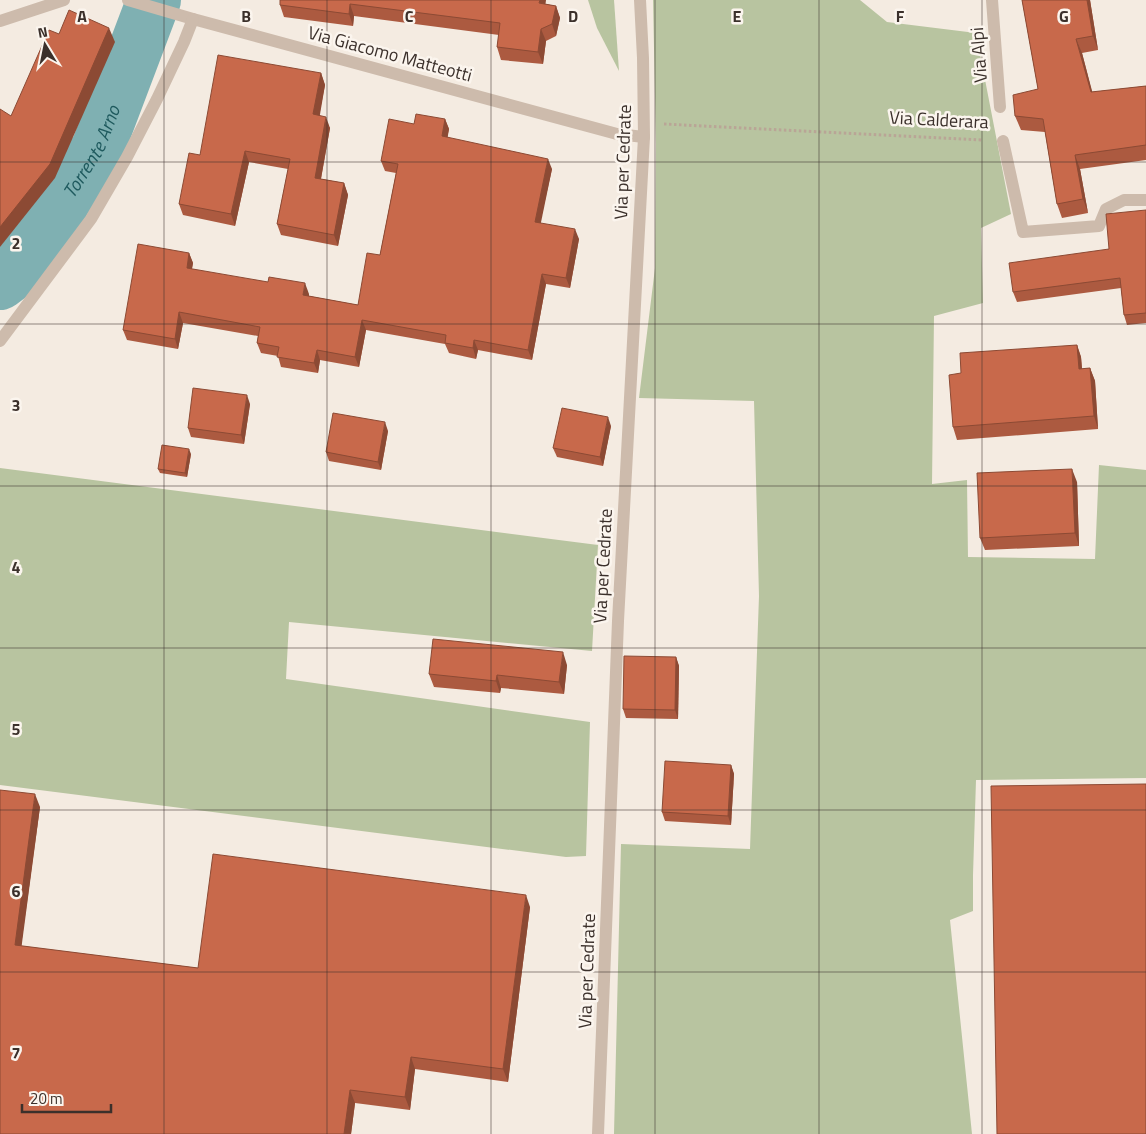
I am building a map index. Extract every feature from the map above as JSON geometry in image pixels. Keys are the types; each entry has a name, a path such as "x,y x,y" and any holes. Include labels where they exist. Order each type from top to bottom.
{"street":[{"path":"0,21 64,0"},
{"name":"Via Giacomo Matteotti","path":"128,0 617,134 644,137"},
{"name":"Via per Cedrate","path":"598,1134 618,621 644,137 640,0"},
{"name":"Via Alpi","path":"992,0 1000,107"},
{"path":"0,341 91,220 152,107 184,42 193,19"},
{"name":"Via Calderara","path":"1003,141 1023,232 1100,226 1106,209 1124,200 1146,200"}],"path":[{"name":"Via Calderara","path":"644,124 1003,141"}],"green space":[{"path":"588,0 614,0 619,71 597,28"},
{"path":"653,0 860,0 887,22 976,33 1011,214 981,228 983,303 934,316 932,484 967,480 968,557 1095,559 1099,465 1146,470 1146,778 976,780 973,911 950,920 972,1134 614,1134 621,844 750,849 759,596 754,401 639,398 655,268 656,144"},
{"path":"0,468 598,545 592,651 289,622 286,679 590,722 586,856 566,857 0,785"}],"building":[{"path":"280,0 540,0 539,3 556,6 552,24 541,29 538,52 497,47 500,23 350,4 349,14 280,5"},
{"path":"1022,0 1087,0 1093,36 1076,39 1091,92 1146,86 1146,145 1075,155 1083,199 1057,204 1043,119 1015,116 1013,95 1038,89"},
{"path":"69,10 109,28 50,164 0,227 0,109 11,116 49,30 59,34"},
{"path":"218,55 321,73 313,114 326,117 315,178 344,183 334,235 277,224 290,159 245,151 231,214 179,204 189,153 200,155"},
{"path":"416,114 445,119 442,136 548,159 535,222 575,229 566,278 542,274 528,350 474,340 473,348 445,343 446,335 362,320 355,357 317,350 314,363 277,357 279,347 257,343 260,327 179,312 175,339 123,330 138,244 189,253 187,268 268,282 269,277 305,283 303,295 358,305 367,253 380,255 398,164 381,161 389,119 414,124"},
{"path":"1146,210 1146,313 1124,315 1120,278 1013,292 1009,263 1109,249 1106,214"},
{"path":"1077,345 1079,369 1090,368 1094,416 953,427 949,375 961,373 960,353"},
{"path":"193,388 247,395 241,435 188,428"},
{"path":"562,408 608,417 600,457 553,448"},
{"path":"333,413 385,422 378,462 326,452"},
{"path":"162,445 189,449 185,473 158,469"},
{"path":"1072,469 1075,533 980,538 977,473"},
{"path":"433,639 563,652 559,682 497,675 496,681 429,674"},
{"path":"624,656 676,657 675,710 623,709"},
{"path":"665,761 731,765 728,816 662,812"},
{"path":"1146,784 1146,1134 997,1134 991,786"},
{"path":"0,790 35,794 15,945 198,968 213,854 526,895 503,1069 411,1057 405,1097 350,1090 344,1134 0,1134"}],"waterway":[{"name":"Torrente Arno","path":"0,283 16,271 98,148 154,0"}]}
